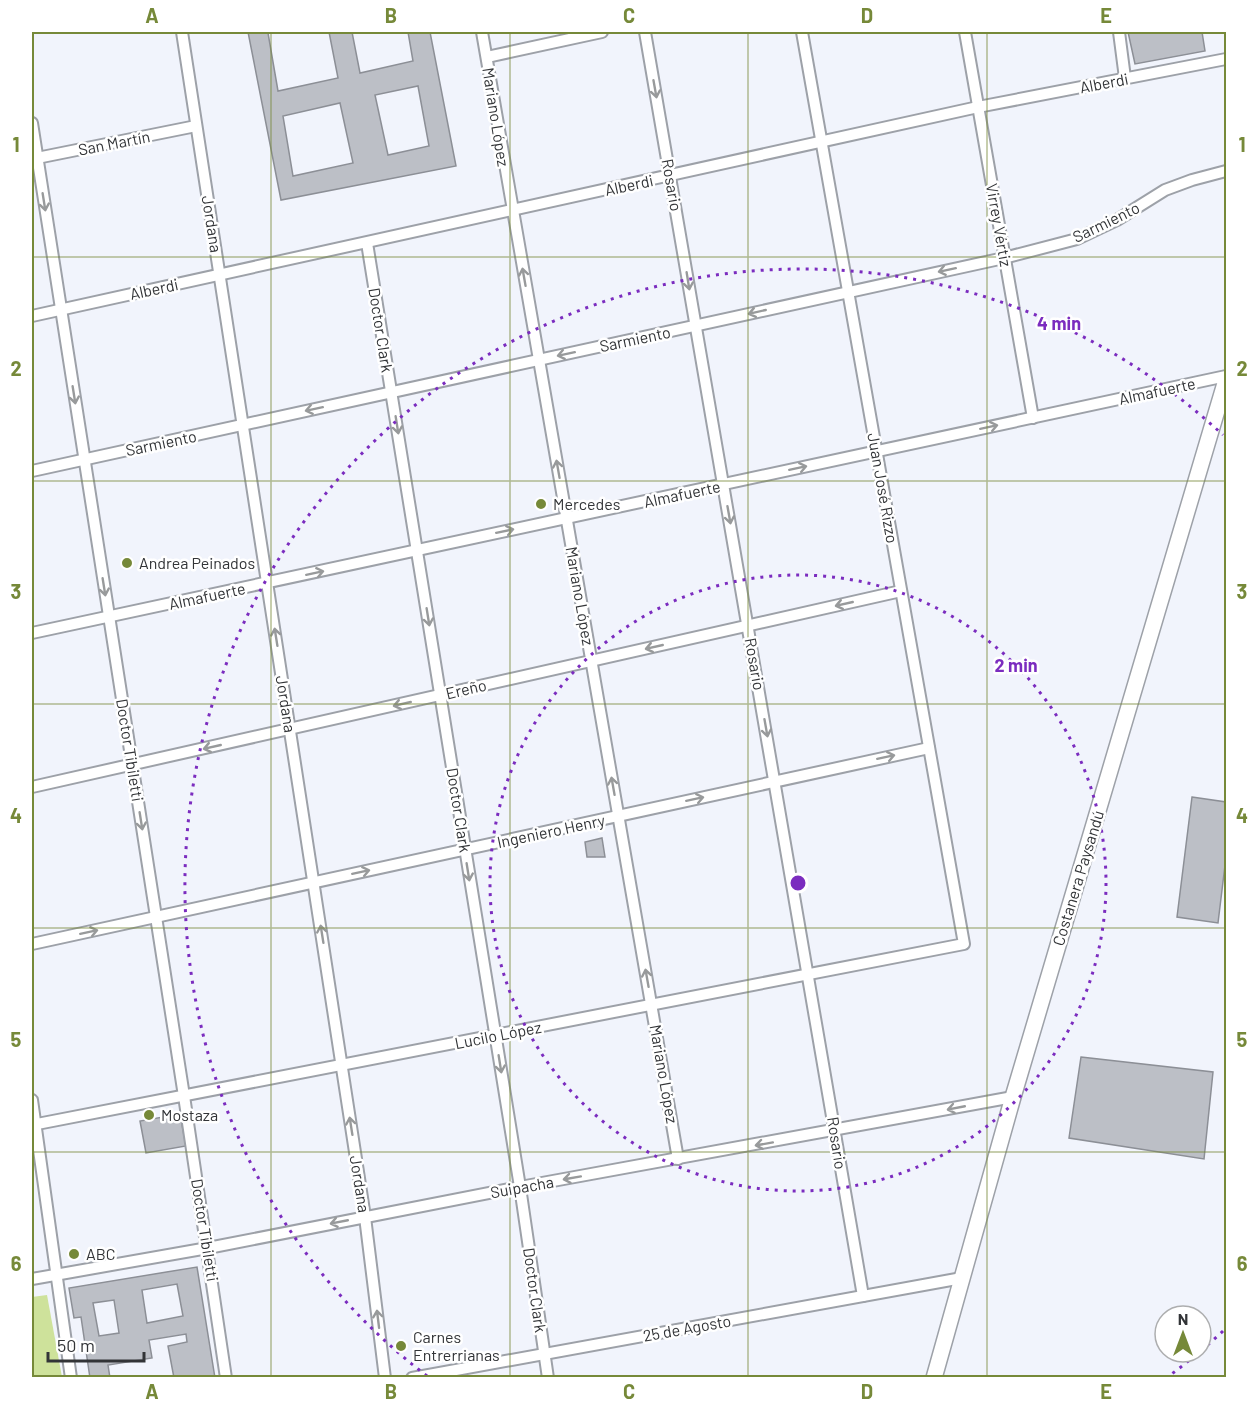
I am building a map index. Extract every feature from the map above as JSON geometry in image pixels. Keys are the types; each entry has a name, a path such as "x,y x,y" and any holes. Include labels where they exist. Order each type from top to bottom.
{"main road":[{"name":"Costanera Paysandú","path":"934,1377 1013,1097 1227,378"}],"street":[{"name":"Jordana","path":"182,32 365,1217 385,1377"},
{"name":"Mariano López","path":"482,32 678,1159"},
{"path":"487,57 602,32"},
{"name":"Rosario","path":"645,32 863,1296"},
{"name":"Juan José Rizzo","path":"802,32 964,944"},
{"name":"Virrey Vértiz","path":"965,32 1033,418"},
{"path":"1119,32 1125,78"},
{"name":"Alberdi","path":"32,316 978,107 1227,59"},
{"name":"Doctor Tibiletti","path":"32,123 34,159 61,309 208,1248 226,1377"},
{"name":"San Martín","path":"34,159 196,126"},
{"name":"Sarmiento","path":"32,471 1004,258 1077,239 1117,220 1165,190 1227,171"},
{"name":"Doctor Clark","path":"367,243 520,1187 548,1377"},
{"name":"Almafuerte","path":"32,633 876,451 1227,378"},
{"name":"Ereño","path":"32,788 901,591"},
{"name":"Ingeniero Henry","path":"32,944 929,748"},
{"name":"Lucilo López","path":"33,1125 964,944"},
{"name":"Suipacha","path":"32,1279 1013,1097"},
{"path":"32,1100 33,1125 71,1377"},
{"name":"25 de Agosto","path":"412,1377 962,1278"}],"green space":[{"path":"47,1295 62,1377 32,1377 32,1297"}],"building":[{"path":"248,32 273,32 268,33 278,91 338,78 329,32 352,32 360,73 413,61 408,32 430,32 456,166 281,200","holes":["418,86 429,146 388,155 375,95","340,103 353,163 293,176 283,116"]},
{"path":"1128,32 1202,32 1205,51 1135,64"},
{"path":"1192,797 1226,802 1226,857 1218,923 1177,917"},
{"path":"602,838 605,857 587,857 585,842"},
{"path":"1081,1057 1213,1072 1204,1159 1069,1138"},
{"path":"180,1114 186,1146 146,1153 140,1121"},
{"path":"197,1267 215,1378 174,1378 168,1346 187,1342 186,1334 149,1340 152,1358 108,1365 110,1378 90,1378 81,1317 74,1318 69,1288","holes":["177,1284 183,1316 147,1323 142,1290","114,1300 119,1333 99,1336 93,1303"]}],"place":[{"name":"Mercedes","path":"541,504"},
{"name":"Andrea Peinados","path":"127,563"},
{"name":"Mostaza","path":"149,1115"},
{"name":"ABC","path":"74,1254"},
{"name":"Carnes Entrerrianas","path":"401,1346"}]}
